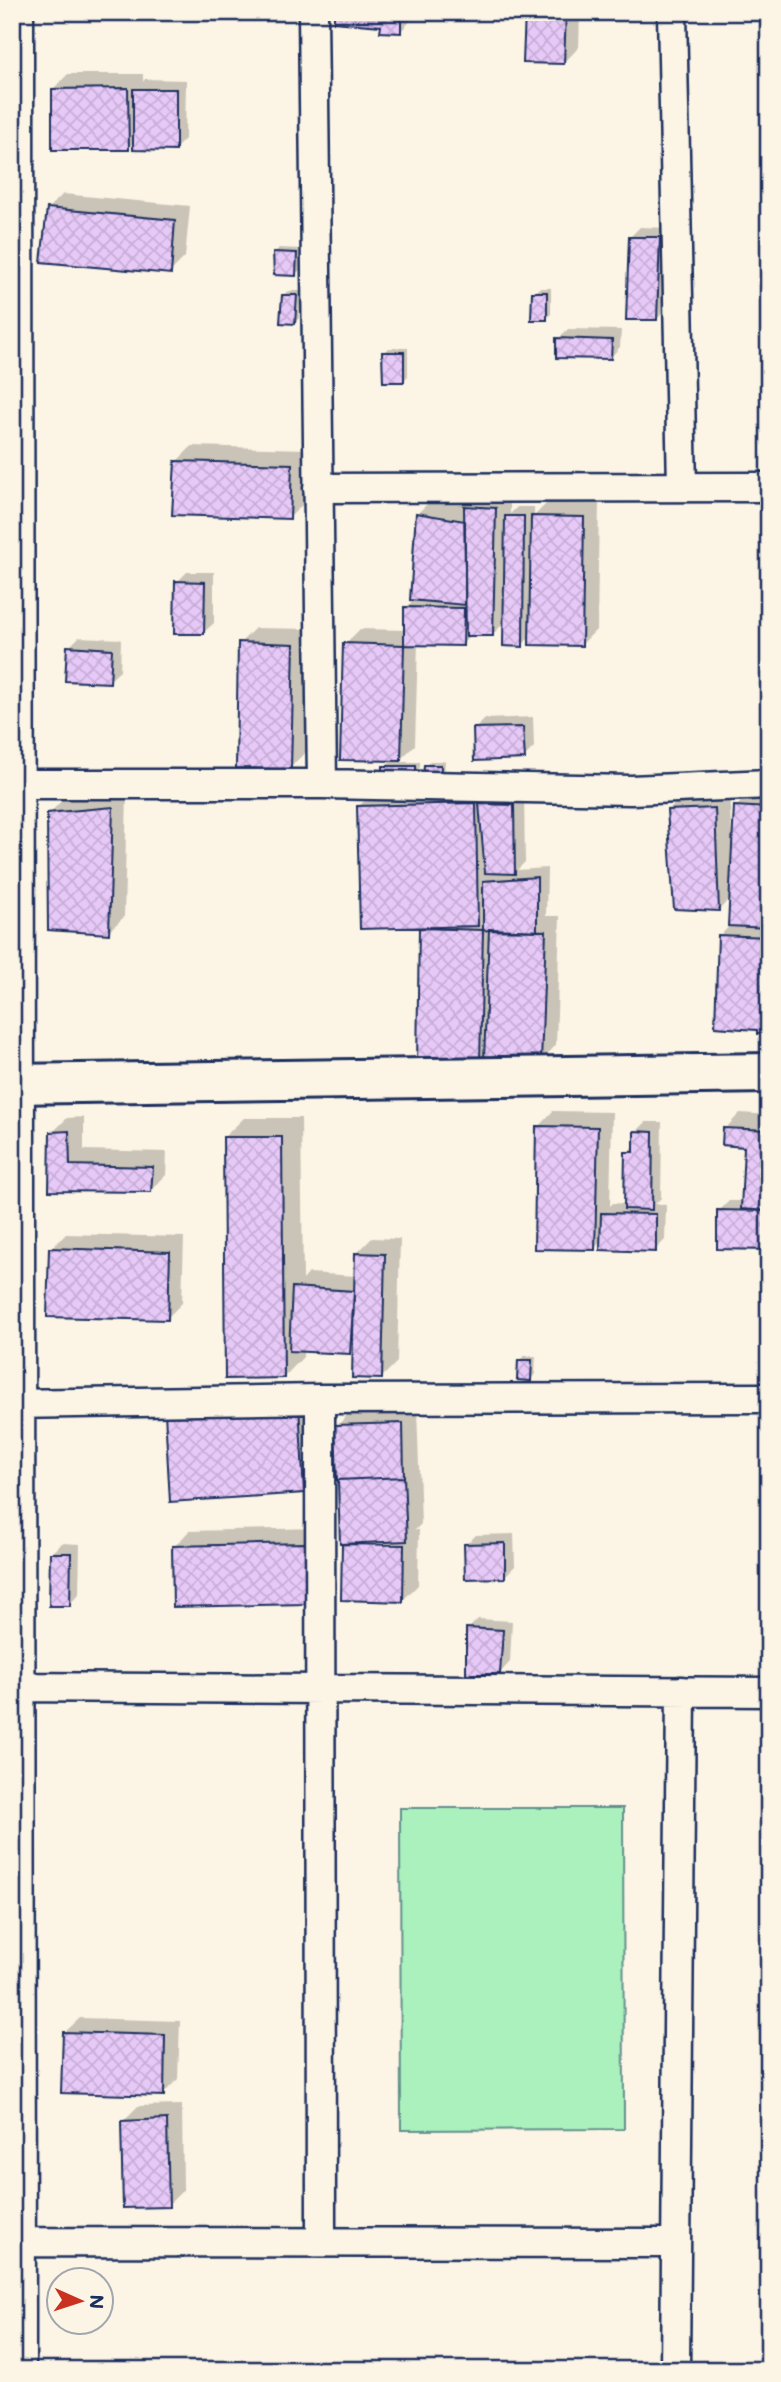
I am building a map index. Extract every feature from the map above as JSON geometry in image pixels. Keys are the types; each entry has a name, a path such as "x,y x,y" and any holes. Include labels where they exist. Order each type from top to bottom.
{"street":[{"path":"19,12 16,496 16,1687 21,2370"},
{"path":"313,12 322,784"},
{"path":"672,12 682,487"},
{"path":"318,488 769,487"},
{"path":"16,784 322,784 631,790 769,784"},
{"path":"16,1084 769,1073"},
{"path":"16,1404 320,1399 769,1398"},
{"path":"320,1399 321,2242"},
{"path":"16,1687 769,1692"},
{"path":"675,2370 681,1691"},
{"path":"21,2242 675,2243"}],"green space":[{"path":"400,1808 623,1808 624,2129 401,2130"}],"building":[{"path":"334,12 401,12 401,33 380,32 381,26 334,22"},
{"path":"525,12 566,12 564,64 523,63"},
{"path":"128,88 129,150 52,150 52,89"},
{"path":"133,89 176,89 176,151 133,150"},
{"path":"47,208 175,220 171,274 41,262"},
{"path":"629,237 660,237 657,320 626,320"},
{"path":"273,252 297,253 296,276 274,275"},
{"path":"532,292 547,292 547,320 531,320"},
{"path":"282,295 297,295 295,324 280,323"},
{"path":"556,338 612,340 611,359 556,358"},
{"path":"382,352 404,352 404,382 383,382"},
{"path":"175,461 292,464 290,519 172,515"},
{"path":"464,506 496,508 493,636 466,636"},
{"path":"416,513 465,521 465,605 410,600"},
{"path":"505,516 524,516 523,647 503,646"},
{"path":"531,516 584,517 582,646 529,645"},
{"path":"175,581 205,582 204,634 174,634"},
{"path":"404,607 464,608 463,646 404,645"},
{"path":"238,642 294,644 291,769 236,768"},
{"path":"343,643 404,645 401,761 340,760"},
{"path":"67,646 112,649 110,683 65,681"},
{"path":"523,727 525,759 474,761 473,728"},
{"path":"424,765 441,765 440,783 423,782"},
{"path":"383,766 416,766 416,773 383,773"},
{"path":"476,803 478,926 360,929 357,806"},
{"path":"479,804 514,805 515,874 485,873"},
{"path":"734,806 769,808 769,928 728,926"},
{"path":"113,807 109,934 48,930 47,813"},
{"path":"715,808 719,911 674,909 667,810"},
{"path":"537,877 537,931 483,930 483,881"},
{"path":"419,928 483,930 480,1065 417,1064"},
{"path":"489,929 546,931 541,1062 484,1060"},
{"path":"718,935 769,937 769,1034 757,1034 757,1030 715,1027"},
{"path":"536,1126 598,1127 595,1250 534,1249"},
{"path":"723,1128 769,1130 769,1211 741,1209 744,1147 722,1145"},
{"path":"69,1131 70,1165 153,1167 151,1192 49,1191 50,1132"},
{"path":"634,1131 653,1132 652,1210 624,1209 625,1152 634,1152"},
{"path":"223,1137 282,1137 284,1378 225,1379"},
{"path":"717,1210 769,1211 769,1250 717,1249"},
{"path":"601,1213 656,1214 656,1252 600,1250"},
{"path":"49,1248 170,1252 168,1320 47,1317"},
{"path":"355,1253 385,1254 382,1379 352,1378"},
{"path":"292,1287 354,1291 350,1354 289,1351"},
{"path":"518,1360 532,1360 531,1381 517,1380"},
{"path":"299,1405 304,1493 170,1502 165,1413"},
{"path":"403,1423 404,1477 337,1480 335,1425"},
{"path":"404,1477 407,1541 340,1544 338,1480"},
{"path":"305,1543 306,1604 173,1607 172,1546"},
{"path":"505,1543 505,1578 465,1579 464,1544"},
{"path":"342,1544 404,1545 403,1602 341,1600"},
{"path":"50,1553 71,1553 70,1606 49,1606"},
{"path":"466,1628 503,1630 500,1674 466,1674"},
{"path":"63,2032 165,2035 164,2096 61,2093"},
{"path":"167,2119 169,2207 123,2208 121,2121"}]}
